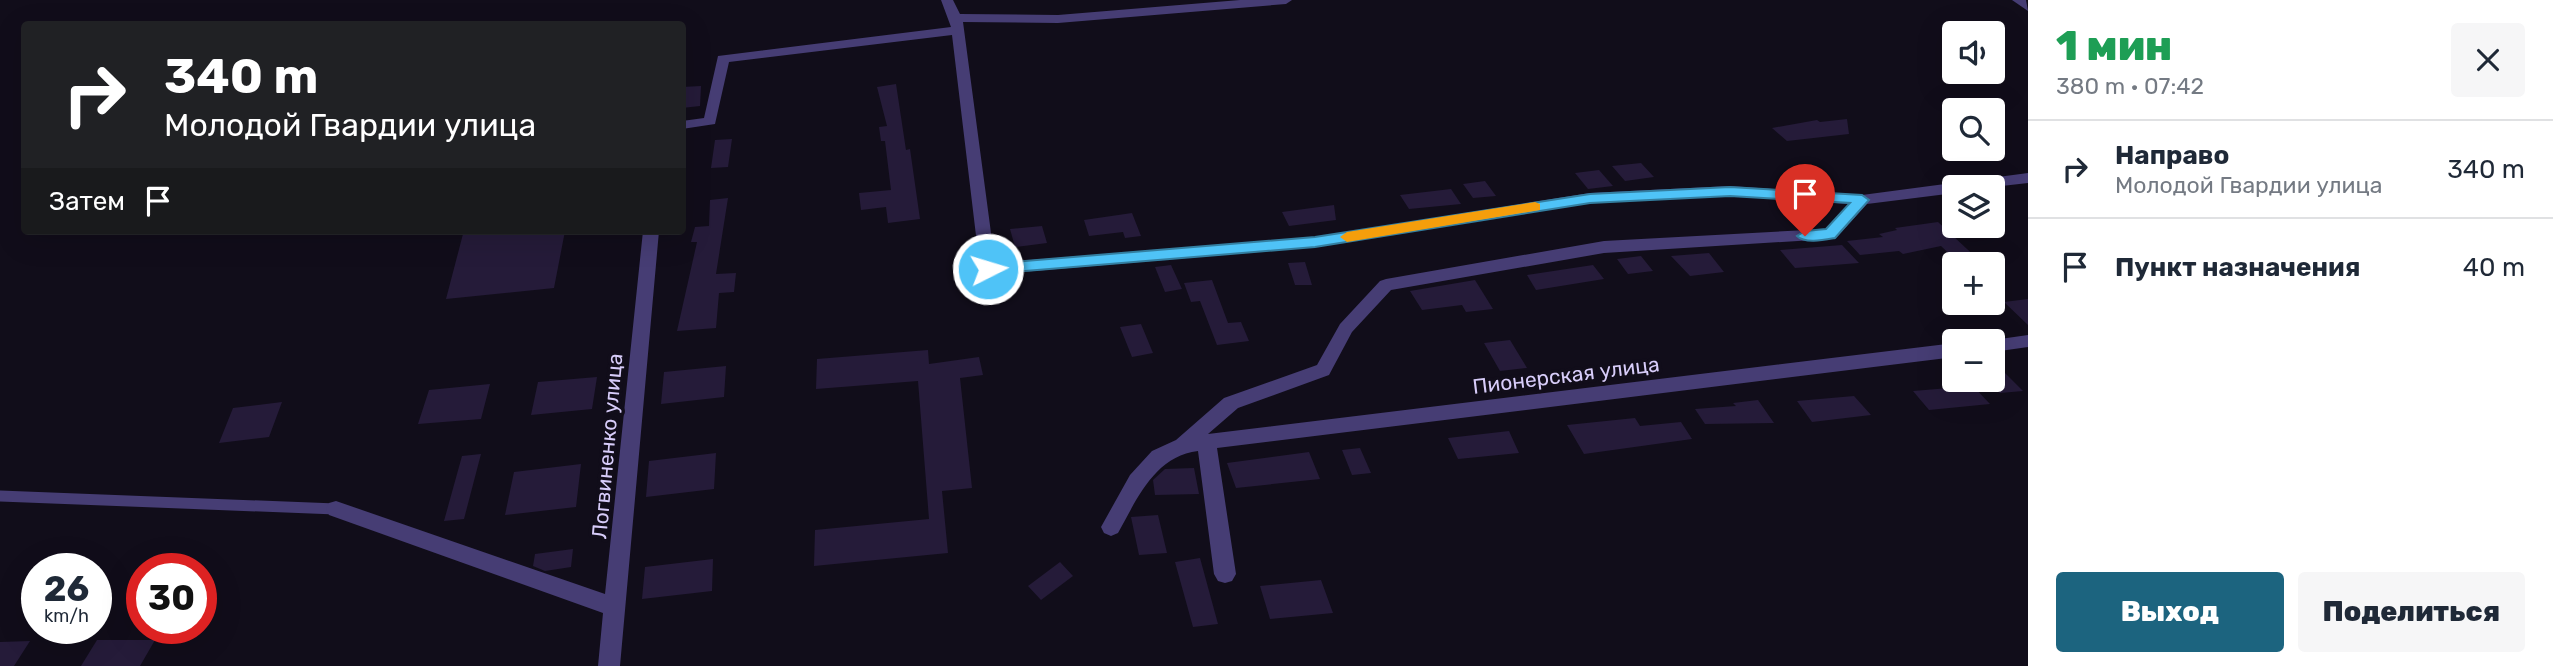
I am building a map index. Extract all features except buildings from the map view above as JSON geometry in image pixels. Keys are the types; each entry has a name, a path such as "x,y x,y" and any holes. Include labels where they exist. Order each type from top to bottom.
{"street":[{"path":"947,0 956,24 988,269 1315,242 1590,198 1730,191 1862,200 1942,189"},
{"path":"686,124 710,121 723,58 956,24 1058,19 1286,0"},
{"path":"2018,0 2028,7"},
{"path":"2005,181 2028,178"},
{"path":"1111,527 1137,481 1159,457 1183,445 1231,402 1323,369 1346,328 1386,285 1604,247 1830,234 1862,200"},
{"name":"Логвиненко улица","path":"609,666 651,235"},
{"path":"2005,344 2028,341"},
{"name":"Пионерская улица","path":"1183,445 1942,352"},
{"path":"1206,443 1226,574"},
{"path":"336,509 615,607"}],"lane":[{"path":"0,496 336,509"}],"slow traffic":[{"path":"1347,237 1535,207"}],"route":[{"path":"988,269 1315,242 1590,198 1730,191 1862,200 1830,234 1805,236"}]}
